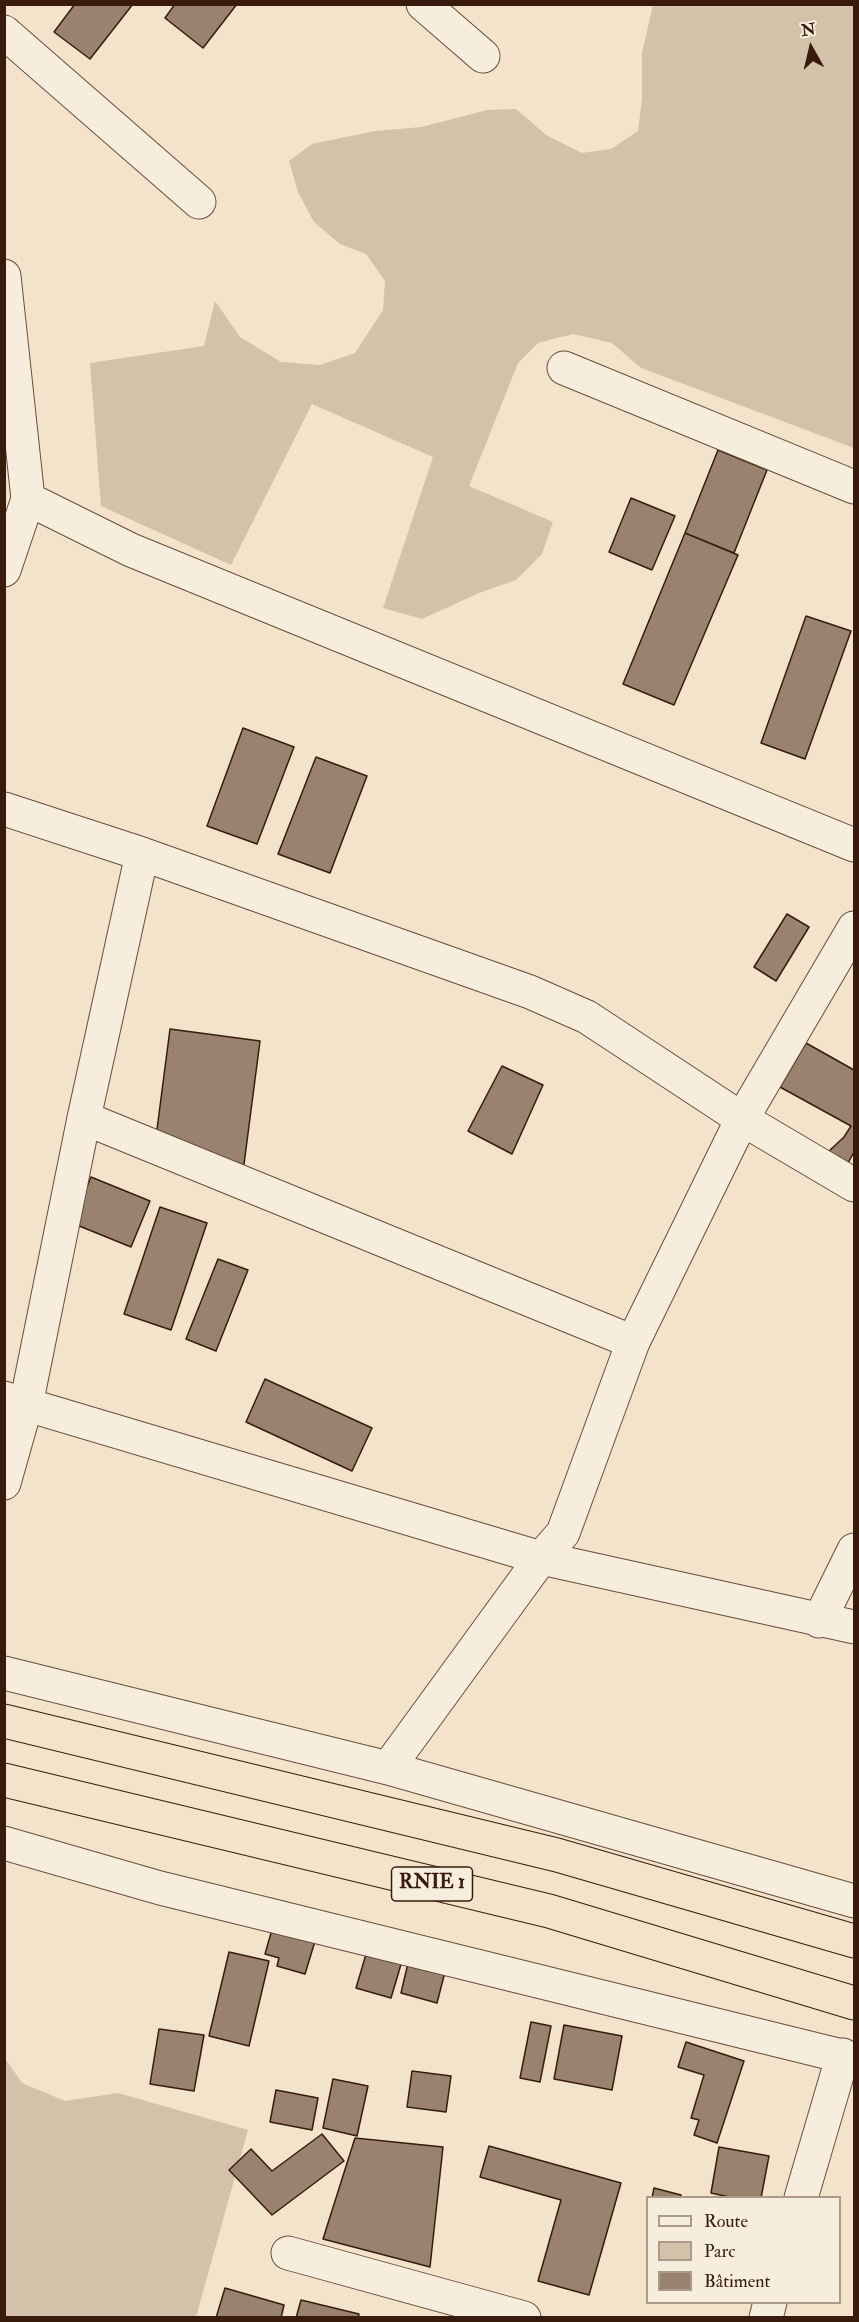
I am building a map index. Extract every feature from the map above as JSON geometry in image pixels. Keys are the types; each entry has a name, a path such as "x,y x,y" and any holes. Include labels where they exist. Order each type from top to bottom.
{"highway":[{"path":"4,1721 557,1856 855,1941"},
{"name":"RNIE 1","path":"4,1780 549,1911 855,2003"}],"street":[{"path":"423,4 483,56"},
{"path":"4,32 199,202"},
{"path":"4,276 13,422 28,499 4,570"},
{"path":"564,368 855,487"},
{"path":"28,499 131,550 855,845"},
{"path":"4,809 142,854 530,992 587,1017 742,1119 855,1185"},
{"path":"4,1483 15,1402 84,1118 142,854"},
{"path":"388,1768 542,1558 563,1533 633,1342 742,1119 855,928"},
{"path":"84,1118 633,1342"},
{"path":"15,1402 542,1558 819,1621 855,1627"},
{"path":"819,1621 855,1550"},
{"path":"4,1673 388,1768 855,1901"},
{"path":"4,1843 160,1888 849,2057 802,2196"},
{"path":"288,2253 524,2318"}],"green space":[{"path":"653,5 854,5 854,448 641,368 612,343 573,334 538,343 518,363 469,486 553,522 542,554 516,580 479,593 422,619 383,608 433,457 312,404 231,565 101,506 90,363 204,346 215,301 240,337 281,362 320,365 355,353 383,310 385,281 366,254 340,244 314,222 298,192 289,161 312,144 375,131 422,127 487,110 516,109 546,135 582,153 611,149 638,131 642,99 642,53"},
{"path":"4,2057 22,2083 65,2101 118,2093 248,2130 196,2317 5,2317"}],"building":[{"path":"75,4 133,4 90,59 54,32"},
{"path":"175,4 237,4 203,48 165,18"},
{"path":"718,450 767,470 734,553 685,533"},
{"path":"631,498 675,516 652,570 609,552"},
{"path":"685,533 738,555 674,705 623,684"},
{"path":"806,616 851,631 805,759 761,743"},
{"path":"243,728 294,747 257,844 207,826"},
{"path":"316,757 367,776 330,873 278,854"},
{"path":"787,914 809,927 776,981 754,967"},
{"path":"170,1029 260,1041 243,1172 156,1137"},
{"path":"806,1043 854,1070 854,1152 848,1163 828,1152 844,1137 851,1126 780,1087"},
{"path":"502,1066 543,1085 512,1154 468,1131"},
{"path":"91,1177 150,1201 131,1247 72,1223"},
{"path":"160,1207 207,1223 171,1330 124,1314"},
{"path":"218,1259 248,1270 216,1351 186,1339"},
{"path":"265,1379 372,1428 352,1471 246,1422"},
{"path":"273,1926 316,1938 305,1974 277,1966 279,1958 265,1954"},
{"path":"367,1951 402,1961 391,1998 356,1988"},
{"path":"229,1952 269,1961 249,2046 209,2036"},
{"path":"408,1963 445,1972 437,2003 401,1993"},
{"path":"531,2022 551,2026 540,2082 520,2078"},
{"path":"564,2025 622,2036 612,2090 554,2079"},
{"path":"159,2029 204,2035 194,2091 150,2084"},
{"path":"686,2042 744,2061 717,2143 694,2135 699,2120 691,2118 704,2075 678,2067"},
{"path":"412,2071 451,2076 446,2112 407,2107"},
{"path":"333,2079 368,2086 357,2136 323,2128"},
{"path":"276,2090 318,2098 312,2130 270,2122"},
{"path":"322,2134 344,2161 272,2215 229,2170 251,2149 272,2171"},
{"path":"355,2138 443,2147 430,2267 323,2239"},
{"path":"489,2146 621,2183 589,2295 538,2281 561,2200 480,2177"},
{"path":"719,2147 769,2156 761,2196 725,2196 711,2193"},
{"path":"654,2188 681,2195 681,2196 652,2196"},
{"path":"225,2288 284,2305 281,2318 216,2318"},
{"path":"301,2300 359,2314 358,2318 296,2318"}]}
